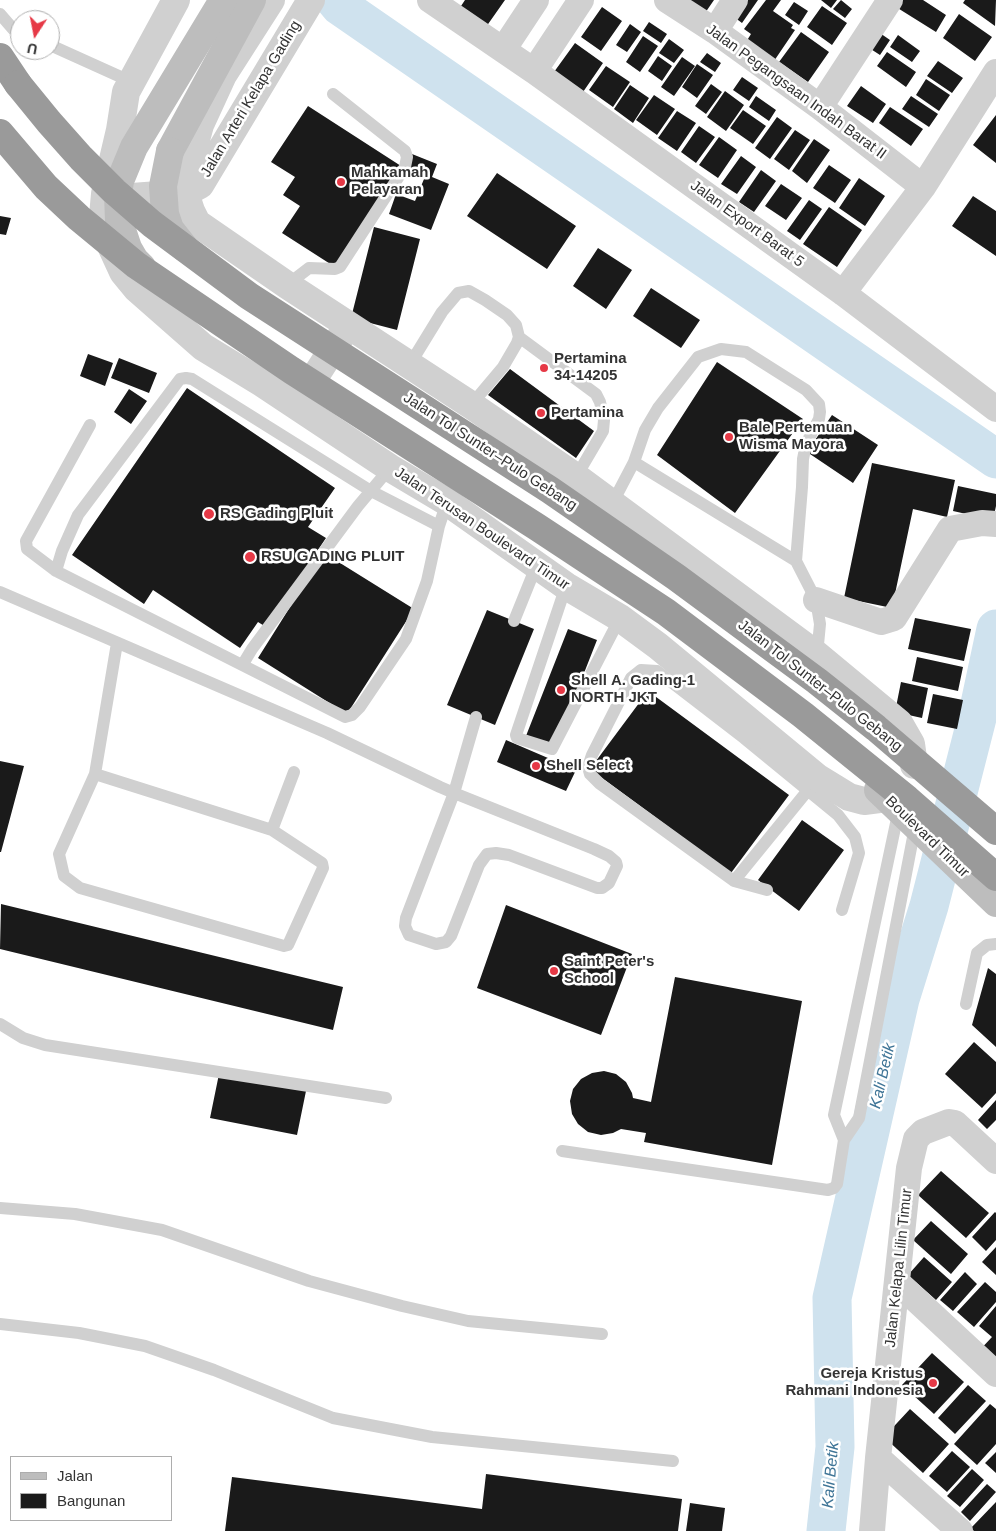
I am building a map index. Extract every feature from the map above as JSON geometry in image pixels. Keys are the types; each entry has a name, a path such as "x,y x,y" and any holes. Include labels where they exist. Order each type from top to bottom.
{"highway":[{"name":"Jalan Tol Sunter–Pulo Gebang","path":"0,58 18,84 81,158 152,224 249,296 550,490 676,576 854,711 991,829"},
{"path":"0,133 46,187 79,218 136,265 291,370 666,612 818,727 907,799 996,877"}],"main road":[{"name":"Boulevard Timur","path":"223,0 134,147 120,181 118,194 119,221 128,248 135,260 190,306 241,341 610,582 857,773 996,903"},
{"path":"252,0 170,152 163,186 165,214 170,229 179,241 210,270 627,546 802,672 991,829"}],"street":[{"path":"176,0 126,92 120,130 105,194 132,197 185,193 197,223 217,238 472,405 576,477 817,655 899,723 912,744 914,765"},
{"path":"120,130 144,104 192,34 212,0"},
{"name":"Jalan Arteri Kelapa Gading","path":"185,193 192,154 200,125 223,76 271,0"},
{"name":"Jalan Arteri Kelapa Gading","path":"185,193 200,185 311,0"},
{"name":"Jalan Export Barat 5","path":"430,0 534,71 843,293 996,409"},
{"path":"503,50 536,0"},
{"path":"534,71 580,0"},
{"name":"Jalan Pegangsaan Indah Barat II","path":"668,0 715,31 820,107 923,187"},
{"path":"715,31 735,0"},
{"path":"820,107 890,0"},
{"path":"843,293 923,187 996,72"},
{"name":"Jalan Terusan Boulevard Timur","path":"105,194 103,216 111,246 123,272 137,289 204,347 390,468 443,514 538,566 566,586 620,618 658,646 813,784 906,817"},
{"path":"296,406 349,324"},
{"path":"816,600 881,622 894,618 950,529 982,523 996,524"},
{"name":"Jalan Kelapa Lilin Timur","path":"872,1531 909,1168 916,1139 923,1132 949,1122 955,1123 996,1161"},
{"path":"898,1283 996,1374"},
{"path":"878,1458 960,1531"}],"lane":[{"path":"0,14 10,26"},
{"path":"60,50 132,82"},
{"path":"287,285 310,268 335,269 340,267 405,167 405,152 333,94"},
{"path":"409,364 442,312 458,293 469,291 507,315 516,325 519,337 517,343 502,367 472,405"},
{"path":"519,337 596,394 600,402 604,420 603,431 576,477"},
{"path":"612,504 634,462 645,430 658,408 698,357 721,348 746,352 806,390 818,404 820,412 819,419 806,444 803,459 796,561"},
{"path":"56,571 62,551 78,515 180,379 186,378 192,379 371,491 443,514 426,581 406,639 360,707 352,715 345,717 56,571 27,549 26,541 90,425"},
{"path":"634,462 796,561 816,600 820,624 817,655"},
{"path":"243,664 258,641 390,468"},
{"path":"514,621 532,574 538,566"},
{"path":"566,586 516,738 552,750 620,618"},
{"path":"0,592 327,733 454,793 610,856 618,866 609,883 602,888 597,888 509,855 487,854 479,864 451,936 446,942 436,944 410,935 405,926 406,918 454,793 476,717"},
{"path":"95,774 272,830 322,863 323,866 288,945 284,946 80,888 64,876 59,854 95,774 117,643"},
{"path":"767,890 734,881 600,784 590,774 588,767 592,755 632,678 641,670 657,672 813,784 854,837 859,853 842,910"},
{"path":"272,830 294,772"},
{"path":"734,881 813,784"},
{"path":"562,1151 828,1190 834,1188 838,1184 844,1140 859,1118 906,817"},
{"path":"844,1140 834,1116 906,817"},
{"path":"966,1004 977,953 987,945 996,944"},
{"path":"0,1024 23,1038 45,1045 386,1098"},
{"path":"0,1208 75,1214 162,1230 309,1281 402,1306 468,1321 602,1334"},
{"path":"0,1324 79,1333 144,1346 214,1370 332,1418 432,1438 673,1461"}],"building":[{"path":"465,0 505,0 486,27 459,9"},
{"path":"681,0 714,0 703,16"},
{"path":"741,0 758,0 742,23 730,14"},
{"path":"766,0 781,0 773,11 793,25 791,28 795,30 774,61 746,42 751,34 744,29"},
{"path":"821,0 837,0 831,8"},
{"path":"841,0 852,9 845,18 833,9"},
{"path":"900,0 923,0 946,15 936,32 896,7"},
{"path":"965,0 996,0 995,26 963,3"},
{"path":"794,2 808,11 799,25 785,15"},
{"path":"822,6 847,23 832,45 807,27"},
{"path":"602,7 622,21 601,51 581,37"},
{"path":"959,14 992,37 975,61 943,38"},
{"path":"649,22 667,34 661,43 643,31"},
{"path":"630,24 641,32 627,52 616,45"},
{"path":"874,29 890,40 880,55 863,44"},
{"path":"801,32 829,52 808,82 779,62"},
{"path":"898,35 920,51 912,62 890,47"},
{"path":"643,36 658,46 640,72 626,62"},
{"path":"669,39 684,50 674,63 659,53"},
{"path":"575,43 603,63 583,92 554,72"},
{"path":"887,52 916,72 906,87 877,66"},
{"path":"707,53 721,63 715,72 700,62"},
{"path":"658,56 672,66 662,81 648,71"},
{"path":"682,57 695,66 674,96 661,87"},
{"path":"938,61 963,78 952,93 927,76"},
{"path":"697,64 713,75 697,98 682,87"},
{"path":"606,66 630,82 613,107 589,90"},
{"path":"742,77 758,88 749,101 733,90"},
{"path":"926,79 950,95 939,111 916,95"},
{"path":"711,84 722,92 706,114 695,106"},
{"path":"630,85 649,98 633,123 614,109"},
{"path":"861,86 886,104 873,123 847,106"},
{"path":"725,91 744,105 726,131 707,117"},
{"path":"654,95 675,109 657,135 636,120"},
{"path":"756,96 776,110 769,121 749,107"},
{"path":"911,96 938,114 929,127 902,109"},
{"name":"Mahkamah Pelayaran","path":"308,106 401,166 335,267 282,233 300,206 283,195 295,177 271,162"},
{"path":"890,107 923,129 911,146 879,123"},
{"path":"743,110 766,126 753,144 730,128"},
{"path":"677,111 696,123 677,151 658,138"},
{"path":"996,115 996,163 973,145"},
{"path":"777,117 792,128 770,159 755,148"},
{"path":"699,126 715,137 696,163 681,152"},
{"path":"795,130 810,140 789,170 774,159"},
{"path":"719,137 737,150 718,178 699,165"},
{"path":"814,139 830,150 807,183 792,171"},
{"path":"412,154 437,164 432,177 449,184 431,230 389,214 396,194 415,201 424,179 405,172"},
{"path":"741,156 756,167 737,194 721,184"},
{"path":"829,165 851,180 835,203 813,188"},
{"path":"761,170 776,181 754,212 739,202"},
{"path":"497,173 576,226 547,269 467,216"},
{"path":"859,178 885,196 865,226 839,208"},
{"path":"781,184 802,198 786,220 765,206"},
{"path":"973,196 996,211 996,256 952,226"},
{"path":"809,200 822,209 800,240 787,231"},
{"path":"829,207 862,230 837,267 803,244"},
{"path":"0,216 11,218 6,235 0,234"},
{"path":"374,227 420,239 397,330 351,318"},
{"path":"598,248 632,270 606,309 573,286"},
{"path":"651,288 700,320 681,348 633,316"},
{"path":"88,354 113,363 105,386 80,376"},
{"path":"119,358 157,373 149,393 111,378"},
{"name":"Bale Pertemuan Wisma Mayora","path":"717,362 803,419 735,513 657,455"},
{"name":"Pertamina","path":"510,369 594,431 576,458 488,395"},
{"name":"RS Gading Pluit","path":"187,388 335,488 308,527 326,538 266,627 258,622 240,648 153,590 144,604 72,555"},
{"path":"129,389 147,401 131,424 114,412"},
{"path":"832,415 878,445 853,483 807,452"},
{"path":"872,463 955,480 947,517 913,509 892,608 844,598"},
{"path":"958,486 996,494 993,520 953,511"},
{"path":"324,553 414,609 347,714 258,658"},
{"path":"487,610 534,629 495,725 447,705"},
{"path":"915,618 971,629 964,661 908,649"},
{"name":"Shell A. Gading-1 NORTH JKT","path":"568,629 597,640 553,752 524,741"},
{"path":"917,657 963,667 958,691 912,681"},
{"path":"901,682 928,688 922,718 895,712"},
{"path":"648,691 789,795 731,873 590,769"},
{"path":"933,694 963,700 957,729 927,723"},
{"name":"Shell Select","path":"506,740 576,770 566,791 497,762"},
{"path":"0,761 24,766 1,852 0,852"},
{"path":"802,820 844,850 799,911 758,880"},
{"path":"1,904 343,987 333,1030 0,949"},
{"name":"Saint Peter's School","path":"506,905 632,954 601,1035 477,988"},
{"path":"988,968 996,974 996,1047 972,1025"},
{"path":"675,977 802,1001 772,1165 644,1142 646,1133 621,1129 613,1133 601,1135 588,1132 578,1124 572,1114 570,1101 573,1089 581,1079 592,1073 604,1071 616,1074 626,1082 633,1098 651,1102"},
{"path":"974,1042 996,1062 996,1093 982,1108 945,1074"},
{"path":"219,1074 306,1091 297,1135 210,1118"},
{"path":"996,1100 996,1120 987,1129 978,1120"},
{"path":"941,1171 989,1213 966,1238 918,1195"},
{"path":"995,1212 996,1240 986,1251 972,1237"},
{"path":"931,1221 968,1254 951,1274 913,1240"},
{"path":"996,1247 996,1275 982,1262"},
{"path":"924,1257 952,1282 936,1300 908,1275"},
{"path":"965,1272 977,1284 953,1311 940,1300"},
{"path":"985,1282 996,1292 996,1302 974,1327 957,1312"},
{"path":"996,1306 996,1372 976,1354 992,1337 979,1326"},
{"name":"Gereja Kristus Rahmani Indonesia","path":"932,1353 964,1382 934,1414 902,1385"},
{"path":"968,1385 986,1401 955,1434 938,1418"},
{"path":"990,1404 996,1409 996,1444 977,1465 954,1444"},
{"path":"910,1409 949,1444 923,1473 884,1437"},
{"path":"952,1451 970,1467 947,1492 929,1476"},
{"path":"996,1452 996,1473 985,1463"},
{"path":"972,1469 984,1480 960,1507 947,1496"},
{"path":"486,1474 682,1499 678,1531 225,1531 232,1477 482,1509"},
{"path":"987,1484 996,1492 970,1521 961,1512"},
{"path":"996,1502 996,1531 974,1531 971,1528"},
{"path":"690,1503 725,1508 722,1531 686,1531"}],"waterway":[{"path":"335,0 340,6 996,459"},
{"name":"Kali Betik","path":"826,1531 835,1447 832,1298 900,999 929,906 977,718 996,629"}],"place":[{"name":"Mahkamah Pelayaran","path":"341,182"},
{"name":"Pertamina 34-14205","path":"544,368"},
{"name":"Pertamina","path":"541,413"},
{"name":"Bale Pertemuan Wisma Mayora","path":"729,437"},
{"name":"RS Gading Pluit","path":"209,514"},
{"name":"RSU GADING PLUIT","path":"250,557"},
{"name":"Shell A. Gading-1 NORTH JKT","path":"561,690"},
{"name":"Shell Select","path":"536,766"},
{"name":"Saint Peter's School","path":"554,971"},
{"name":"Gereja Kristus Rahmani Indonesia","path":"933,1383"}]}
